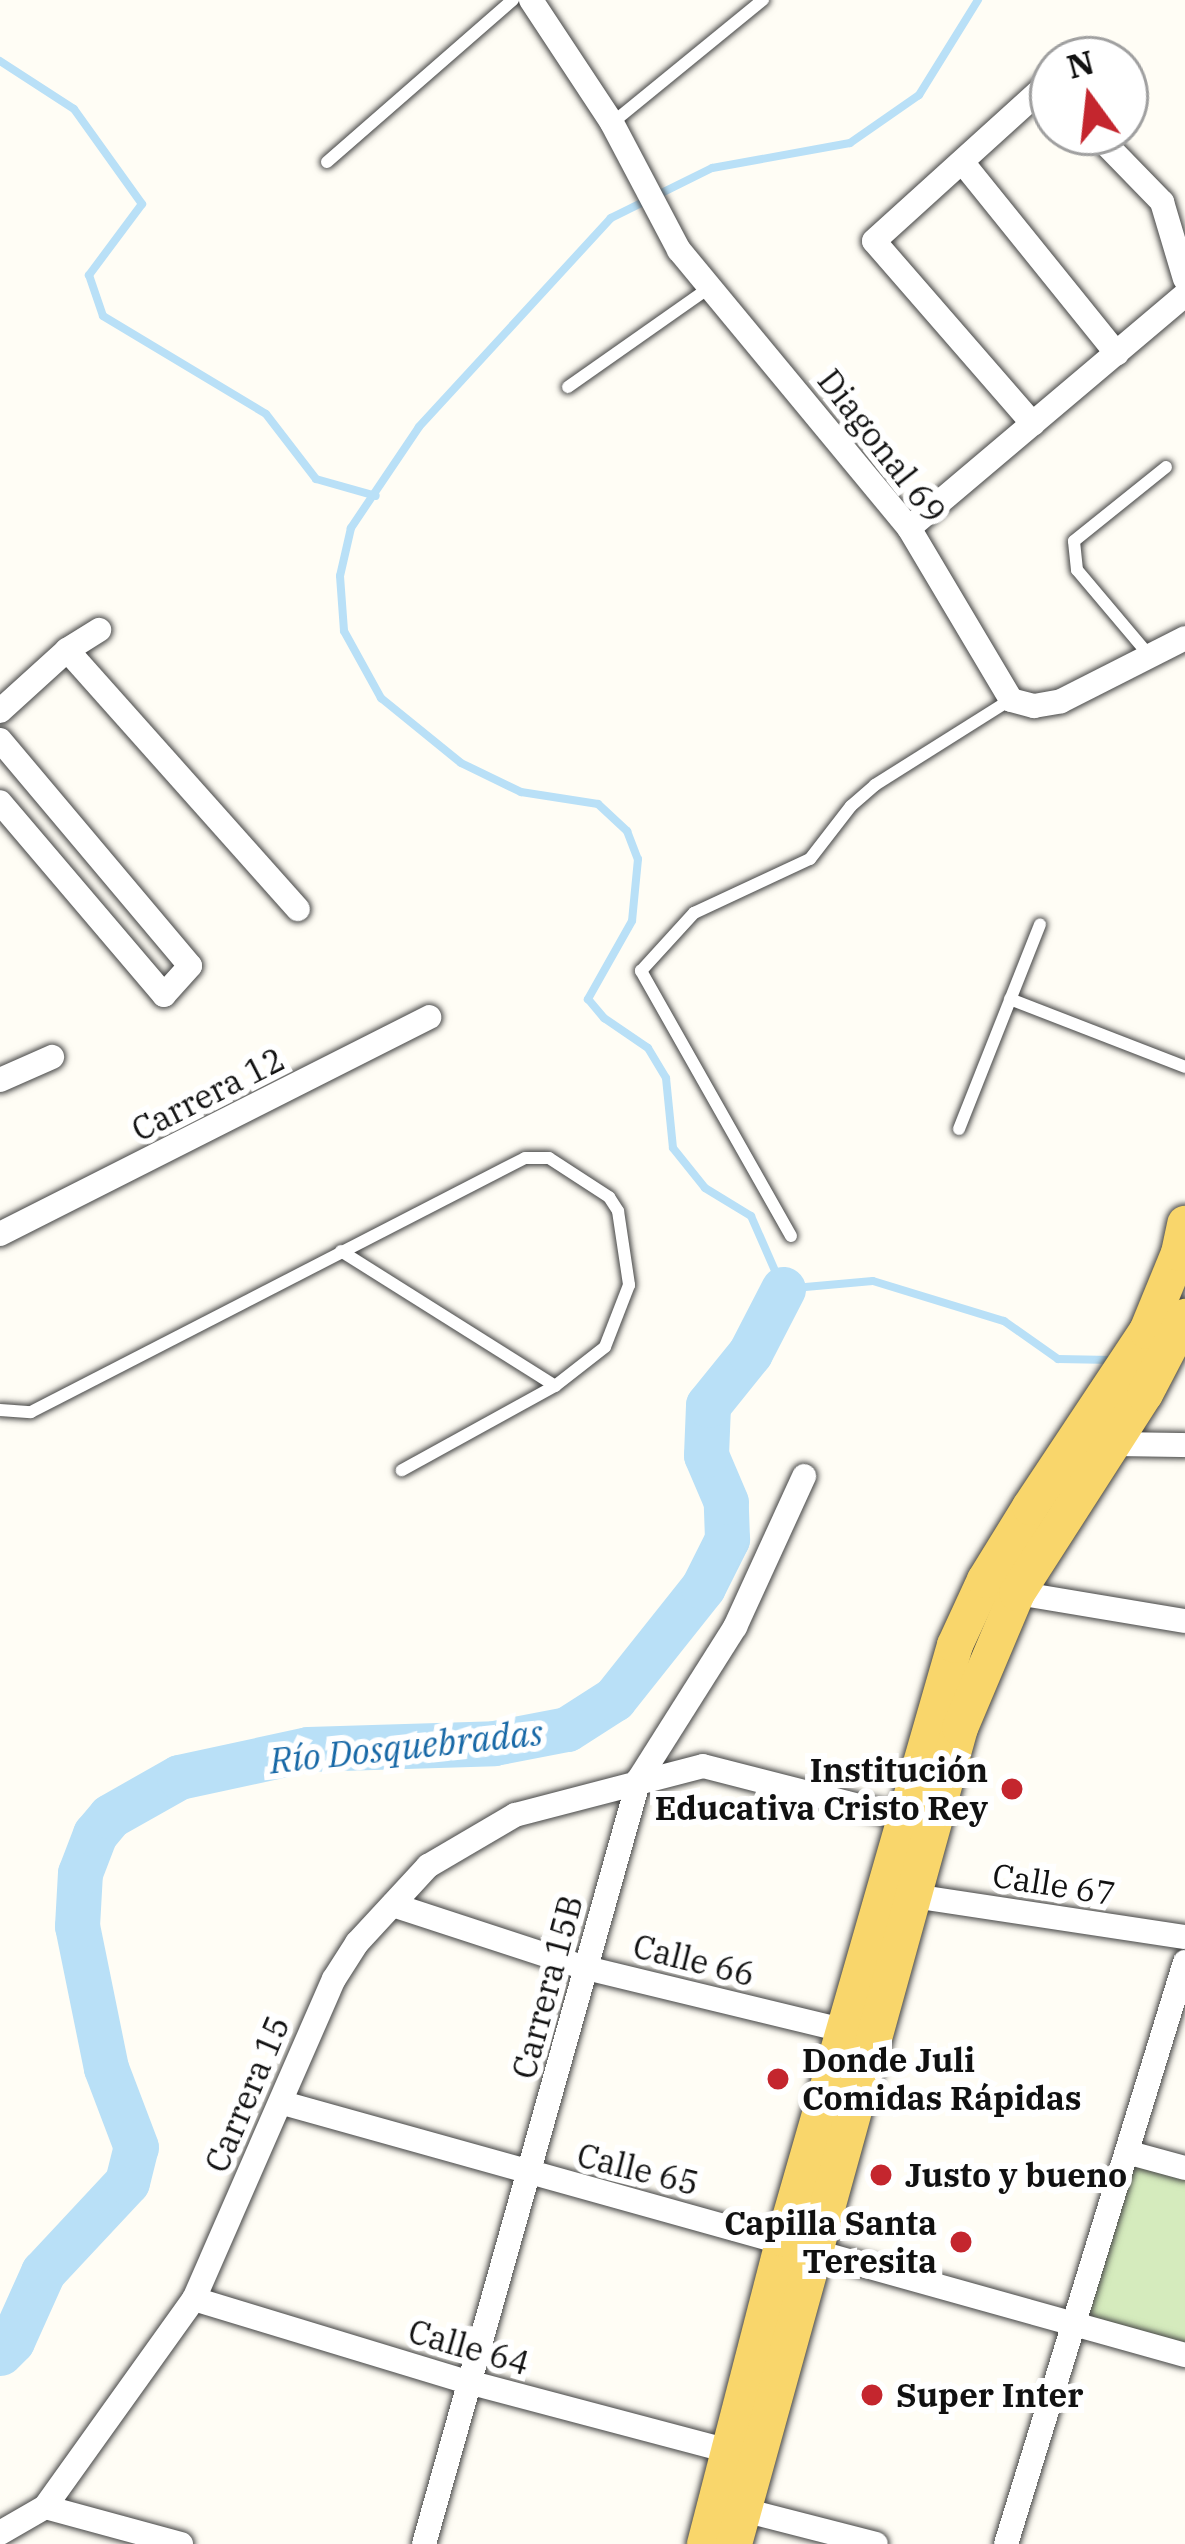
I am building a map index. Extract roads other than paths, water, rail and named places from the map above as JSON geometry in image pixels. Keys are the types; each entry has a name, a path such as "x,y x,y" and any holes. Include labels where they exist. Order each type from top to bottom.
{"main road":[{"path":"739,2527 843,2030 955,1645 985,1580 1132,1387 1170,1328 1185,1224"},
{"path":"705,2544 729,2451 913,1896 960,1728 1017,1593 1111,1444 1132,1387"}],"street":[{"name":"Diagonal 69","path":"531,0 616,131 679,250 909,528 1011,700"},
{"path":"1029,101 874,241 1033,424"},
{"path":"1117,156 1162,202 1185,279"},
{"path":"963,163 1117,354"},
{"path":"909,528 1185,295"},
{"path":"0,711 68,650 99,630"},
{"path":"1011,700 1034,706 1061,701 1185,638"},
{"path":"68,650 298,909"},
{"path":"0,740 190,966 164,995 0,802"},
{"name":"Carrera 12","path":"5,1237 429,1017"},
{"path":"0,1080 52,1057"},
{"path":"1111,1444 1185,1444"},
{"name":"Carrera 15B","path":"424,2544 639,1779 735,1628 803,1476"},
{"path":"1017,1593 1185,1621"},
{"path":"639,1779 703,1766 906,1818"},
{"name":"Carrera 15","path":"0,2534 45,2507 194,2300 284,2104 307,2033 357,1943 428,1866 515,1815 639,1779"},
{"name":"Calle 67","path":"913,1896 1185,1937"},
{"name":"Calle 66","path":"393,1905 586,1968 843,2030"},
{"path":"1006,2544 1130,2153 1185,1961"},
{"name":"Calle 65","path":"284,2104 531,2176 800,2244 1185,2355"},
{"path":"1130,2153 1185,2168"},
{"name":"Calle 64","path":"194,2300 468,2382 729,2451"},
{"path":"45,2507 167,2543"},
{"path":"739,2527 876,2544"}],"lane":[{"path":"327,162 514,0"},
{"path":"616,131 763,0"},
{"path":"568,387 710,288"},
{"path":"1148,654 1077,570 1074,541 1166,467"},
{"path":"791,1236 641,971 694,913 811,859 850,806 875,785 1011,700"},
{"path":"959,1129 1040,924"},
{"path":"1010,999 1185,1067"},
{"path":"0,1409 31,1412 525,1158 549,1158 609,1197 618,1211 629,1285 605,1347 555,1386 402,1470"},
{"path":"341,1251 555,1386"}],"waterway":[{"path":"978,0 919,95 850,143 712,168 611,218 419,427 351,528 340,576 344,631 381,698 461,763 521,792 598,804 627,831 638,859 632,921 588,999 604,1018 648,1048 666,1078 673,1148 705,1188 751,1216 783,1289 873,1281 1004,1321 1058,1359 1112,1360"},
{"path":"0,61 74,109 142,204 89,275 103,316 266,414 316,479 376,496"},
{"name":"Río Dosquebradas","path":"0,2353 12,2341 43,2272 127,2182 136,2147 106,2068 77,1926 80,1873 95,1834 110,1816 179,1777 308,1749 494,1743 567,1729 614,1699 703,1587 727,1539 726,1502 706,1455 708,1405 750,1353 783,1289"}],"place":[{"name":"Institución Educativa Cristo Rey","path":"1012,1789"},
{"name":"Donde Juli Comidas Rápidas","path":"778,2079"},
{"name":"Justo y bueno","path":"881,2175"},
{"name":"Capilla Santa Teresita","path":"961,2242"},
{"name":"Super Inter","path":"872,2395"}]}
